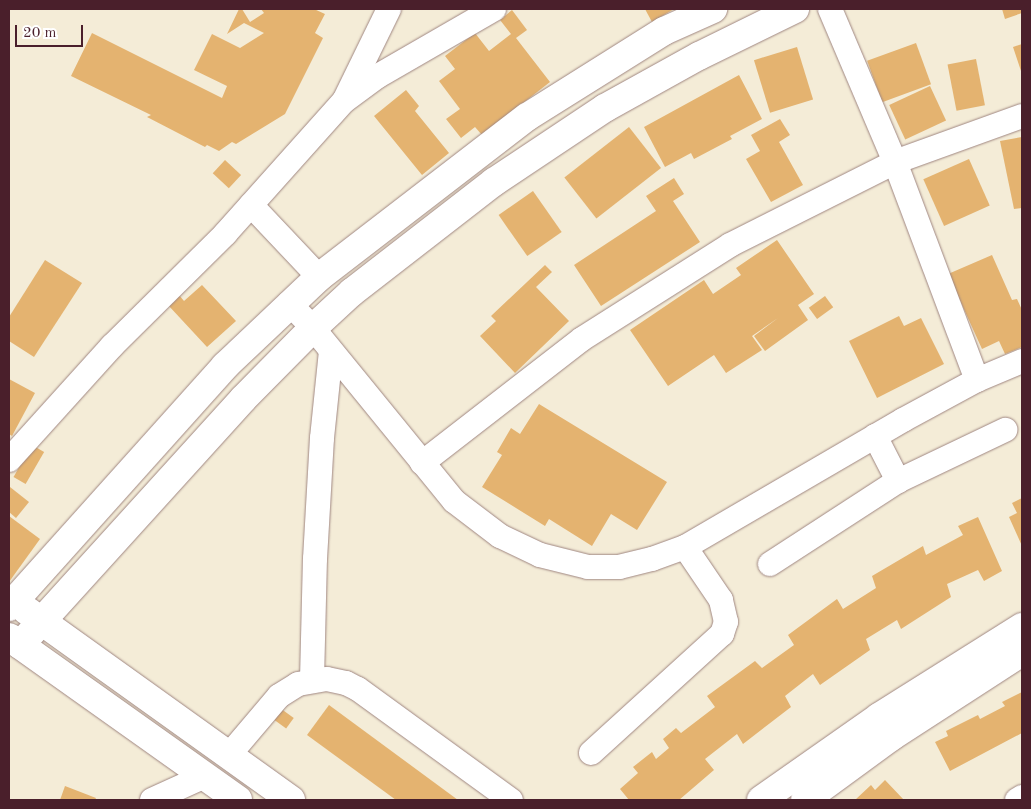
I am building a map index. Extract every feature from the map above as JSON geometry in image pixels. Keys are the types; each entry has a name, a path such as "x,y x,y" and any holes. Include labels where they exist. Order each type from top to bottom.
{"street":[{"path":"344,101 389,9"},
{"path":"9,460 112,346 225,234 344,101 378,76 494,9"},
{"path":"291,800 41,621 11,602 225,366 289,302 318,277 527,117 664,31 713,9"},
{"path":"238,800 14,641 41,621 172,474 313,328 352,292 478,194 605,108 699,56 795,9"},
{"path":"830,9 895,162 976,380"},
{"path":"422,463 582,339 730,245 895,162 1022,116"},
{"path":"251,205 318,277"},
{"path":"289,302 313,328 454,501 500,536 540,555 588,567 618,567 652,559 685,547 875,436 976,380 1022,361"},
{"path":"312,680 314,559 322,438 332,351"},
{"path":"770,564 898,481 1005,430"},
{"path":"875,436 898,481"},
{"path":"591,754 722,634 726,622 721,600 685,547"},
{"path":"761,800 880,716 1022,627"},
{"path":"805,800 891,737 1022,652"},
{"path":"229,755 279,696 298,684 312,680 346,683 358,689 510,800"},
{"path":"152,800 177,793 204,776"},
{"path":"1017,800 1022,797"}],"building":[{"path":"239,9 242,9 250,22 264,13 261,9 314,9 325,14 315,33 323,38 285,114 236,144 232,142 219,151 207,145 205,147 147,117 151,115 71,76 92,33 222,98 227,86 194,70 212,34 240,48 264,33 244,23 227,34"},
{"path":"645,9 674,9 652,22"},
{"path":"1002,9 1022,9 1022,13 1005,19"},
{"path":"512,10 527,30 516,38 550,82 482,135 475,127 461,138 446,119 460,109 439,81 455,69 445,56 475,33 489,51 511,34 500,20"},
{"path":"916,43 931,84 882,102 867,61"},
{"path":"1022,44 1022,74 1013,47"},
{"path":"797,47 813,100 770,113 754,60"},
{"path":"976,59 985,105 957,111 948,65"},
{"path":"739,75 762,119 730,136 732,139 694,159 691,153 665,167 644,127"},
{"path":"930,86 946,120 905,139 889,105"},
{"path":"406,90 419,106 415,111 449,153 422,175 374,116"},
{"path":"780,119 790,135 779,142 803,185 771,202 746,159 760,151 751,135"},
{"path":"629,127 661,168 596,218 564,177"},
{"path":"1022,137 1022,208 1014,209 1000,141"},
{"path":"969,159 990,206 944,226 923,179"},
{"path":"225,160 241,175 229,188 213,173"},
{"path":"674,178 684,194 673,201 700,242 601,306 574,265 656,211 646,196"},
{"path":"533,191 562,232 527,256 499,215"},
{"path":"777,240 814,294 798,305 808,320 765,351 754,336 778,318 752,336 762,350 726,373 714,355 668,386 630,330 704,280 713,294 741,275 736,268"},
{"path":"992,255 1012,300 1017,299 1022,310 1022,347 1005,354 999,341 982,349 948,274"},
{"path":"45,260 82,283 34,357 9,341 9,317"},
{"path":"545,265 552,272 536,287 569,321 515,373 480,336 496,321 491,316"},
{"path":"202,285 236,321 207,347 168,305 179,295 184,301"},
{"path":"825,296 833,307 817,319 809,308"},
{"path":"899,316 904,326 921,318 944,364 877,398 849,341"},
{"path":"9,379 35,393 12,436 9,434"},
{"path":"539,404 667,482 637,530 611,514 592,546 549,519 545,526 482,487 502,455 497,452 511,428 520,434"},
{"path":"32,445 44,452 26,484 14,477"},
{"path":"10,487 29,502 16,518 9,512"},
{"path":"1022,498 1022,546 1009,517 1017,513 1012,503"},
{"path":"9,516 40,539 9,582"},
{"path":"978,517 1002,571 984,581 978,570 947,584 951,597 901,629 897,620 866,639 870,650 820,685 813,674 785,696 791,707 743,744 737,734 705,759 714,770 679,800 629,800 620,789 638,773 633,767 652,752 656,759 669,748 663,739 676,728 681,733 715,707 707,696 755,661 762,668 794,645 788,635 837,599 843,609 876,588 872,576 923,546 926,555 963,535 958,526"},
{"path":"1022,692 1022,733 950,771 935,742 948,736 946,731 978,715 980,719 1005,706 1002,702"},
{"path":"329,705 458,800 396,800 307,735"},
{"path":"280,708 294,718 286,729 272,719"},
{"path":"885,780 904,800 855,800 871,785 875,790"},
{"path":"65,786 96,798 95,800 60,800"}]}
